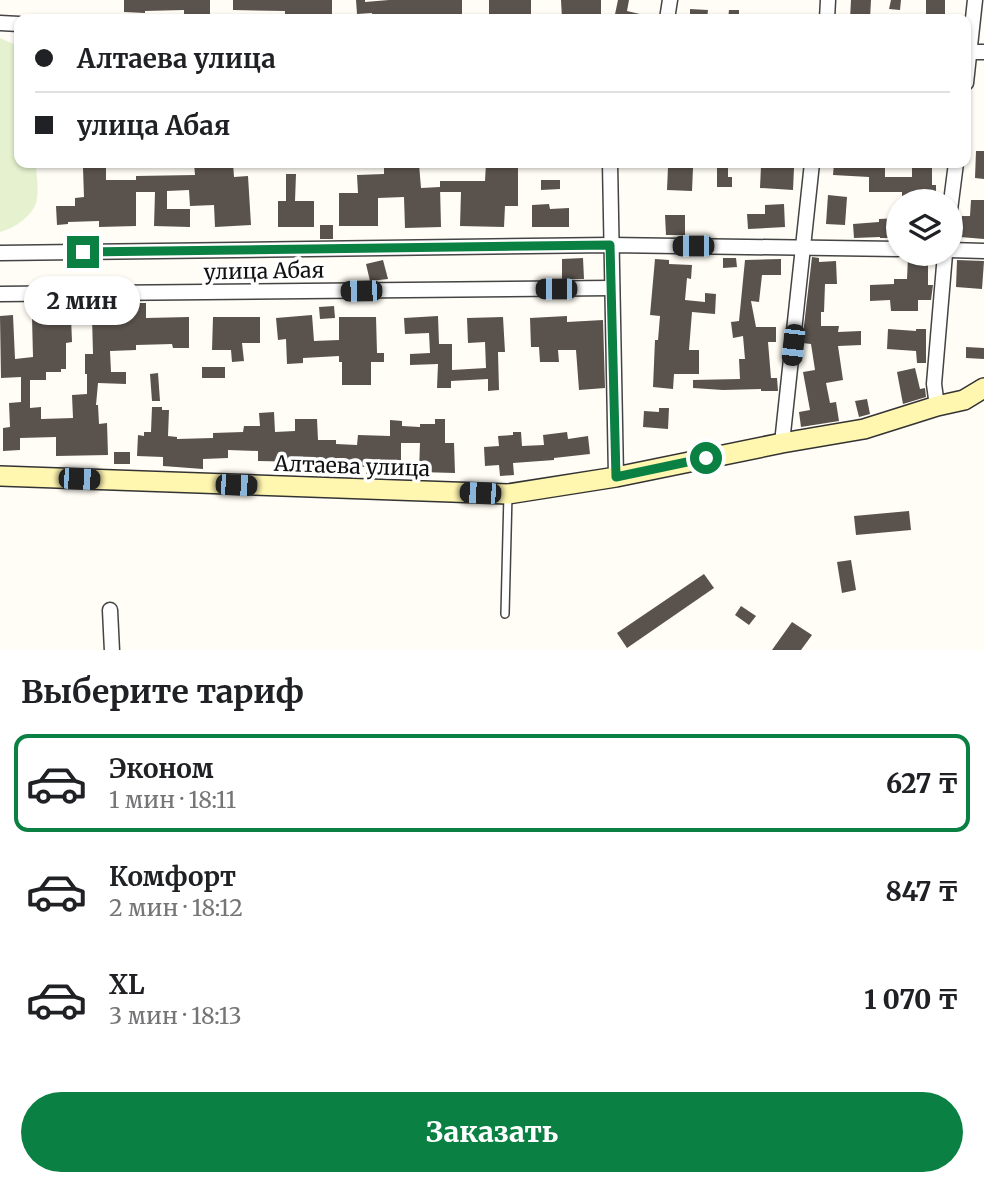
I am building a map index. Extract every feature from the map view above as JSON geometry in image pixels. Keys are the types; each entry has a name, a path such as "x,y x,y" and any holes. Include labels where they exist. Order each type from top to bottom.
{"main road":[{"name":"Алтаева улица","path":"0,476 508,494 616,477 864,429 964,400 984,388"}],"street":[{"path":"973,52 975,0"},
{"path":"610,168 616,477"},
{"path":"782,443 811,168"},
{"path":"953,189 955,168"},
{"name":"улица Абая","path":"0,253 610,245 886,249"},
{"path":"963,250 984,251"},
{"path":"937,406 934,384 944,266"},
{"name":"улица Абая","path":"0,295 611,288"},
{"path":"110,610 112,650"}],"lane":[{"path":"505,614 508,494"}],"green space":[{"path":"0,38 14,44 14,168 36,168 38,189 36,204 29,215 12,228 0,232"}],"building":[{"path":"124,0 210,0 210,14 184,14 184,10 124,12"},
{"path":"233,0 332,0 332,14 233,10"},
{"path":"356,0 462,0 462,14 357,14"},
{"path":"489,0 531,0 531,14 489,14"},
{"path":"561,0 601,0 601,14 562,14"},
{"path":"618,0 629,0 627,11 640,14 615,14"},
{"path":"851,0 871,0 870,14 850,14"},
{"path":"891,0 901,0 900,10 889,9"},
{"path":"926,0 945,0 945,14 926,14"},
{"path":"690,9 708,10 708,14 690,14"},
{"path":"729,10 739,10 739,14 729,14"},
{"path":"976,151 984,151 984,179 975,178"},
{"path":"83,168 106,168 106,180 136,180 136,176 195,175 194,168 233,168 234,177 248,176 251,225 215,227 214,205 190,206 189,190 167,191 167,209 190,209 190,227 154,226 155,192 136,192 136,226 99,227 99,221 57,225 56,206 75,206 75,198 84,197"},
{"path":"384,168 419,168 421,188 440,187 441,227 405,228 404,197 378,198 378,226 339,226 339,193 358,193 357,175 384,174"},
{"path":"486,168 518,168 518,206 505,206 504,227 460,226 461,192 440,192 440,181 485,181"},
{"path":"668,168 693,168 692,191 667,190"},
{"path":"717,168 728,168 732,187 717,187"},
{"path":"761,168 794,168 793,190 760,188"},
{"path":"834,168 885,168 885,177 912,177 912,168 932,168 932,185 936,185 936,189 886,189 886,192 869,192 869,177 833,175"},
{"path":"286,174 296,174 295,201 314,201 314,227 278,227 278,201 286,201"},
{"path":"541,180 560,180 560,189 541,190"},
{"path":"828,195 847,197 845,225 826,224"},
{"path":"971,200 984,200 984,239 963,237 963,216 970,216"},
{"path":"549,204 550,209 569,208 569,227 532,227 532,205"},
{"path":"784,204 785,227 748,229 747,214 765,214 765,205"},
{"path":"665,215 685,215 685,235 666,235"},
{"path":"879,219 886,219 886,238 854,238 853,224 879,222"},
{"path":"320,225 333,225 333,239 320,239"},
{"path":"812,257 819,258 819,262 836,261 837,284 825,284 821,326 839,326 838,332 861,331 861,345 838,346 843,380 826,383 830,403 836,402 839,421 801,427 799,412 810,410 803,372 815,370 811,344 802,343"},
{"path":"583,258 584,279 562,279 562,259"},
{"path":"723,258 736,258 737,267 723,268"},
{"path":"655,259 669,260 669,264 692,265 691,279 687,278 685,300 705,302 705,293 716,294 715,314 692,312 689,350 699,350 699,374 674,374 673,389 653,387 655,340 658,340 660,316 650,315"},
{"path":"781,259 781,275 762,275 759,302 751,301 756,327 776,327 776,342 768,342 771,378 777,378 778,391 693,388 693,380 740,379 739,359 745,359 743,336 733,338 731,322 739,321 745,260"},
{"path":"383,260 388,279 370,281 366,264"},
{"path":"963,260 984,261 982,289 956,287 957,266 963,266"},
{"path":"908,266 928,266 928,285 933,285 931,300 918,300 918,311 891,311 890,300 870,301 870,285 894,284 894,279 907,279"},
{"path":"134,303 146,303 146,318 189,317 189,348 173,348 172,344 136,345 136,350 110,351 111,372 126,372 126,384 98,383 96,405 99,424 107,423 108,455 56,456 56,437 20,438 20,450 3,451 3,428 10,427 9,403 21,402 21,377 1,378 0,316 13,315 15,359 33,357 32,317 71,317 72,342 66,343 66,369 61,369 61,372 46,372 46,380 30,380 30,408 41,407 41,419 73,418 72,395 87,394 85,354 93,354 92,317 134,316"},
{"path":"334,306 335,318 320,319 319,307"},
{"path":"312,315 314,341 339,340 339,317 376,317 377,353 384,353 384,362 371,362 371,385 342,385 342,362 339,362 339,356 303,358 303,363 287,364 286,339 278,340 276,318"},
{"path":"438,316 439,344 452,344 452,370 486,368 485,342 468,343 467,318 503,317 505,352 498,352 499,390 488,391 488,379 451,381 451,388 437,388 438,364 410,365 410,354 430,353 429,333 405,334 404,318"},
{"path":"567,316 567,322 603,320 605,388 579,390 576,350 558,350 559,362 540,362 539,347 531,347 530,318"},
{"path":"213,317 260,317 260,343 242,343 244,361 232,362 231,350 212,350"},
{"path":"888,329 926,329 926,363 917,363 916,351 887,349"},
{"path":"966,347 984,348 984,359 966,358"},
{"path":"202,367 225,367 225,378 202,378"},
{"path":"915,368 920,389 925,388 926,397 903,404 897,372"},
{"path":"158,373 160,401 152,401 150,374"},
{"path":"867,399 870,414 859,417 855,401"},
{"path":"152,407 169,410 168,436 177,439 213,438 213,433 243,432 244,426 260,426 259,413 274,412 275,432 295,431 295,419 317,419 318,440 336,440 336,444 357,445 358,435 390,436 390,420 402,421 402,426 420,427 420,424 435,424 435,419 445,419 445,443 454,443 455,473 419,472 420,443 401,443 401,471 375,470 375,476 366,475 366,467 347,464 321,464 321,469 307,469 307,462 258,461 258,451 228,450 228,458 203,459 203,469 163,466 163,457 137,456 138,435 144,436 144,432 151,432"},
{"path":"659,408 669,408 668,429 643,427 644,411 659,412"},
{"path":"513,432 521,432 522,446 544,445 543,435 567,432 568,439 588,436 590,454 513,463 514,475 500,476 499,465 485,466 484,447 499,446 498,436 513,435"},
{"path":"114,452 130,452 130,464 114,464"},
{"path":"909,511 911,530 856,535 854,516"},
{"path":"851,560 856,590 842,593 837,562"},
{"path":"704,574 714,588 627,648 617,633"},
{"path":"741,606 756,616 749,625 735,615"},
{"path":"792,622 812,635 801,650 772,650"}],"route":[{"path":"83,252 610,245 616,477 706,458"}]}
